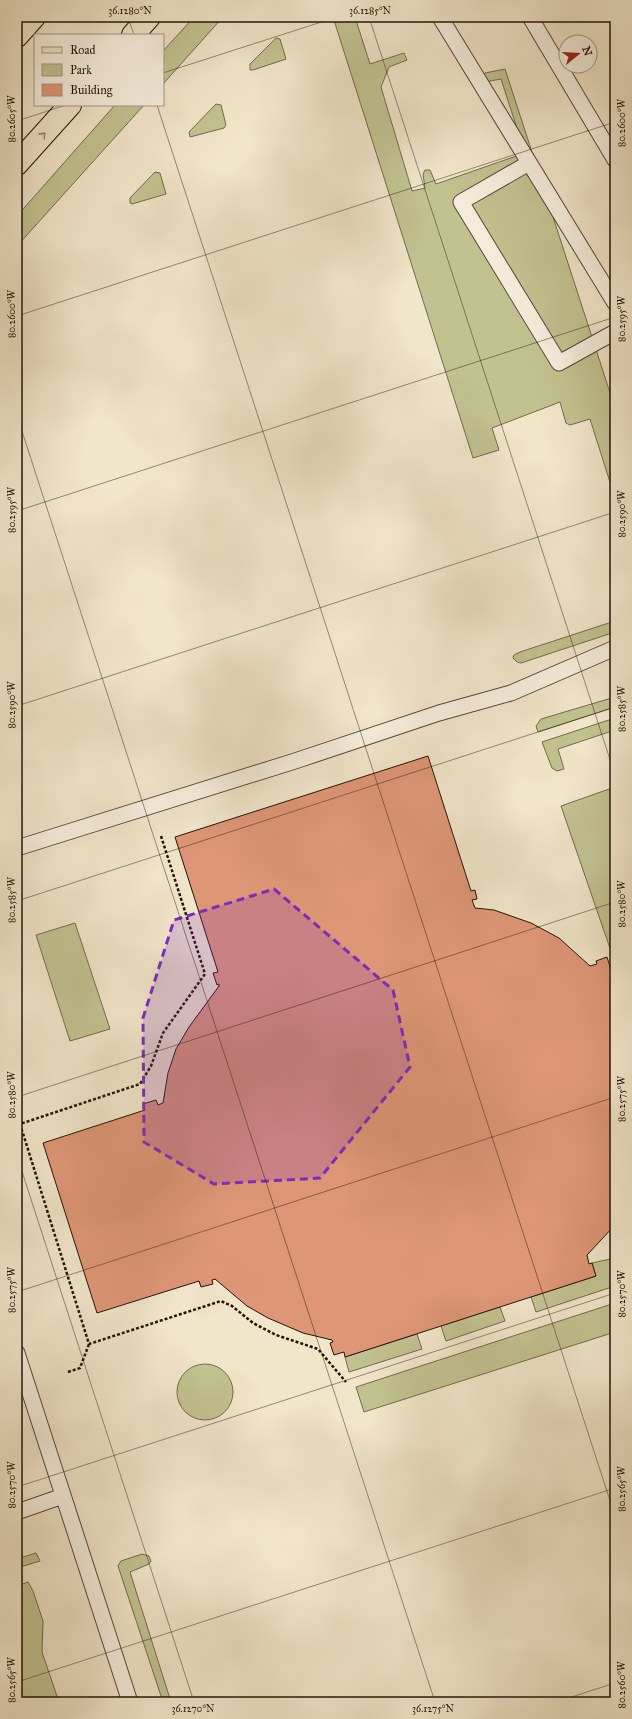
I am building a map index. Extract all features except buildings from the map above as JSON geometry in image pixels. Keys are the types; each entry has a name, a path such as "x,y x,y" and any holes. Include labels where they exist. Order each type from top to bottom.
{"main road":[{"path":"17,36 34,17"},
{"path":"134,34 149,17"},
{"path":"17,164 69,106"}],"lane":[{"path":"440,17 615,303"},
{"path":"530,17 615,160"},
{"path":"530,163 461,202 559,363 615,332"},
{"path":"17,848 273,768 439,713 511,693 615,648"},
{"path":"17,1353 130,1702"},
{"path":"17,1512 63,1496"}],"path":[{"path":"20,1124 140,1084 151,1066 163,1034 205,974 161,836"},
{"path":"17,1122 20,1124 89,1344 80,1368 68,1372"},
{"path":"89,1344 221,1301 232,1306 253,1323 276,1335 318,1349 346,1382"}],"highlighted area":[{"path":"274,889 393,990 410,1067 320,1178 214,1184 144,1142 143,1018 174,920"}],"green space":[{"path":"194,17 223,17 164,83 164,50"},
{"path":"333,17 355,17 370,64 404,53 407,60 389,67 381,87 412,191 425,188 423,174 425,170 430,170 436,184 525,153 501,79 485,82 483,77 485,73 505,69 615,408 615,498 590,419 570,425 566,423 560,402 492,428 499,450 473,458"},
{"path":"276,38 280,39 286,59 250,70 250,64"},
{"path":"216,104 221,105 226,125 224,128 190,137 189,132"},
{"path":"114,106 143,106 17,246 17,216"},
{"path":"155,172 160,173 166,194 132,204 130,203 130,198"},
{"path":"615,621 615,632 521,663 517,662 513,658 514,655 520,652"},
{"path":"615,697 615,707 538,732 536,726 541,719"},
{"path":"615,718 615,730 558,749 564,769 557,771 552,768 542,742"},
{"path":"615,787 615,957 613,957 561,806"},
{"path":"75,923 110,1029 70,1041 36,935"},
{"path":"615,1258 615,1286 536,1312 531,1297 596,1276 592,1263"},
{"path":"615,1303 615,1332 364,1412 356,1387"},
{"path":"500,1307 505,1321 446,1341 441,1326"},
{"path":"417,1334 422,1349 349,1372 345,1357"},
{"path":"199,1364 211,1364 225,1372 233,1386 231,1403 225,1412 211,1420 199,1420 189,1415 182,1408 177,1398 177,1386 182,1376 189,1369"},
{"path":"36,1553 40,1561 17,1568 17,1559"},
{"path":"142,1554 149,1556 151,1561 149,1564 130,1572 171,1702 163,1702 118,1566 121,1561"},
{"path":"28,1582 33,1591 43,1621 42,1652 59,1702 17,1702 17,1586"}]}
